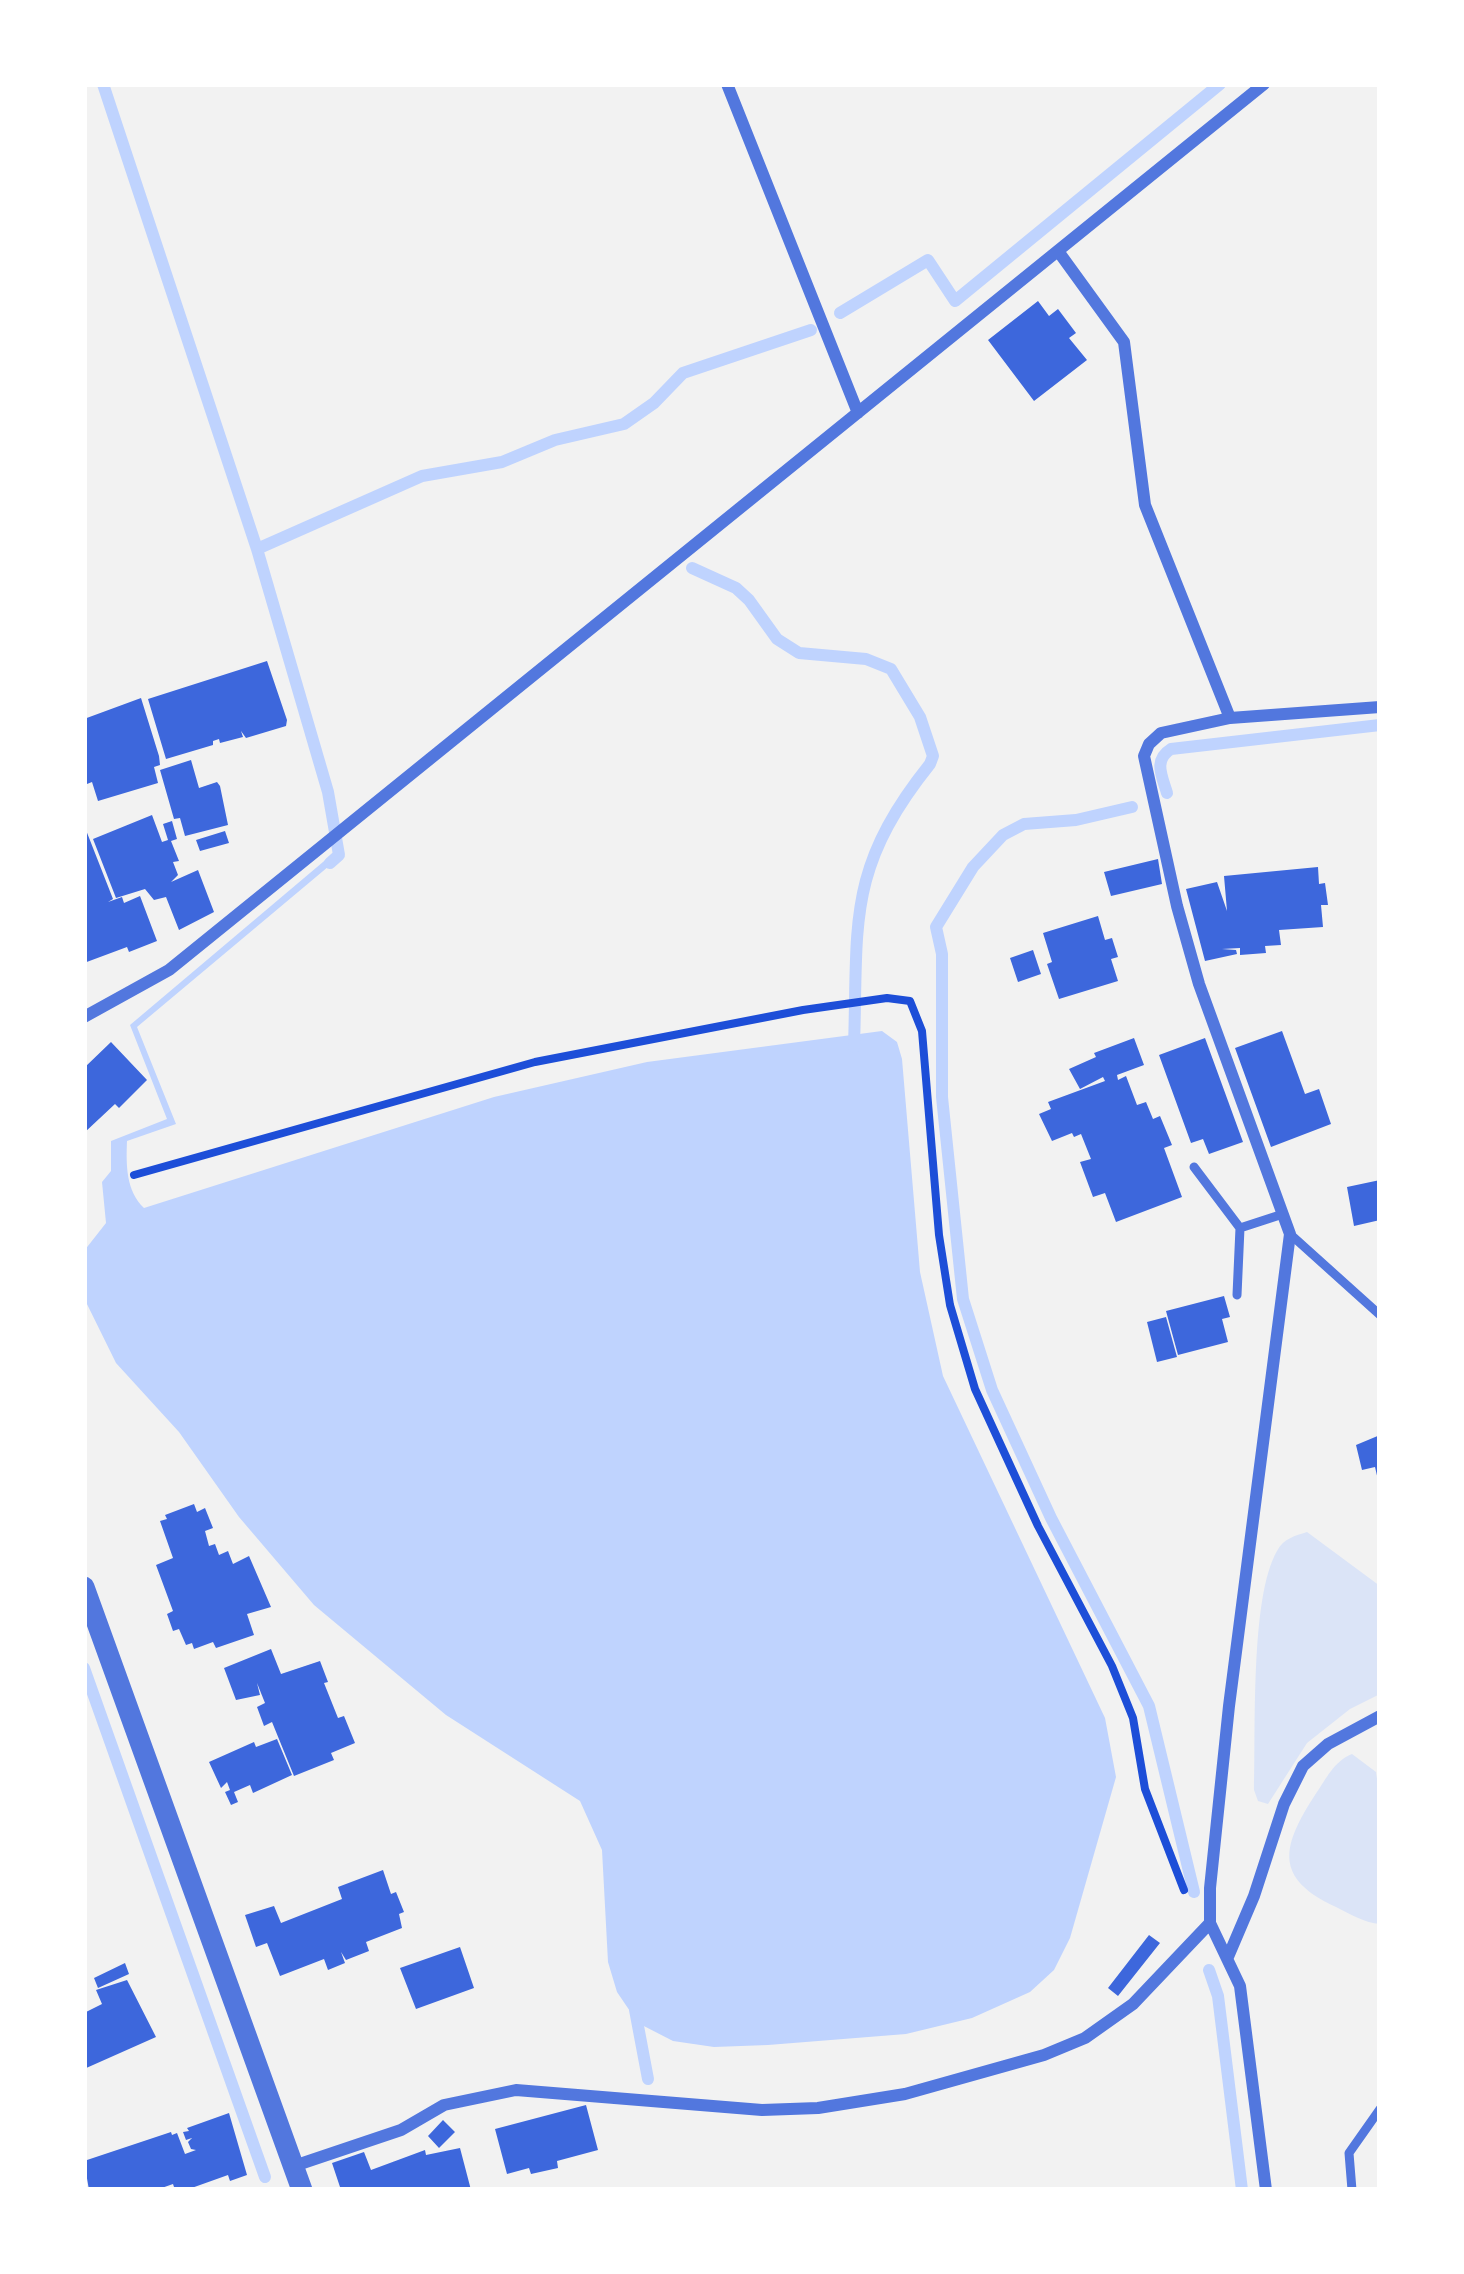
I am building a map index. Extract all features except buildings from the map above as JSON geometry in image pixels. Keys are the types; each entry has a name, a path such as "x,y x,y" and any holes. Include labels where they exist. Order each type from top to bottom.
{"street":[{"path":"727,84 858,413"},
{"path":"84,1017 169,970 1264,84"},
{"path":"1058,251 1124,342 1145,505 1230,718"},
{"path":"1266,2190 1240,1986 1210,1923 1228,1706 1290,1234 1199,985 1144,756 1161,734 1230,718 1380,707"},
{"path":"84,1587 302,2190"},
{"path":"1228,1958 1284,1804 1303,1766 1328,1744 1380,1716"},
{"path":"293,2166 401,2130 444,2105 516,2090 762,2110 818,2108 905,2094 1044,2055 1085,2038 1133,2004 1210,1923"}],"lane":[{"path":"1194,1167 1240,1228 1237,1295"},
{"path":"1240,1228 1283,1214"},
{"path":"1290,1234 1380,1315"},
{"path":"1352,2190 1348,2153 1380,2109"}],"path":[{"path":"134,1175 535,1062 803,1010 887,998 910,1001 922,1031 939,1234 950,1305 974,1389 1038,1526 1112,1666 1133,1718 1145,1790 1190,1904 1210,1923"}],"shaded area":[{"path":"1307,1532 1380,1586 1380,1694 1350,1709 1307,1743 1268,1804 1258,1801 1254,1790 1262,1600 1280,1547"},
{"path":"1352,1754 1376,1772 1380,1924 1316,1896 1293,1872 1290,1859 1304,1813 1331,1771"}],"water":[{"path":"336,851 343,851 341,856 137,1027 176,1124 127,1141 130,1186 144,1208 494,1097 647,1062 882,1031 897,1042 920,1272 943,1376 1105,1718 1116,1777 1070,1938 1054,1970 1030,1992 972,2018 906,2034 768,2045 714,2047 673,2041 638,2023 617,1992 608,1962 602,1850 580,1801 446,1715 314,1605 239,1517 179,1432 116,1363 84,1298 84,1251 106,1223 102,1182 111,1171 111,1141 167,1119 130,1025"}],"waterway":[{"path":"103,84 257,549 328,792 339,855 330,863"},
{"path":"840,313 928,260 955,301 1220,84"},
{"path":"257,549 422,476 502,462 555,440 624,424 654,403 683,373 811,330"},
{"path":"692,568 736,588 777,639 799,653 866,659 891,669 920,717 933,756 883,835 862,898 854,1047"},
{"path":"1167,793 1161,763 1171,749 1380,725"},
{"path":"1132,807 1076,820 1024,824 1003,835 973,867 936,927 942,954 942,1097 963,1299 992,1390 1051,1518 1149,1706 1194,1892"},
{"path":"84,1668 265,2177"},
{"path":"1209,1970 1218,1996 1242,2190"},
{"path":"635,2010 648,2079"}]}
